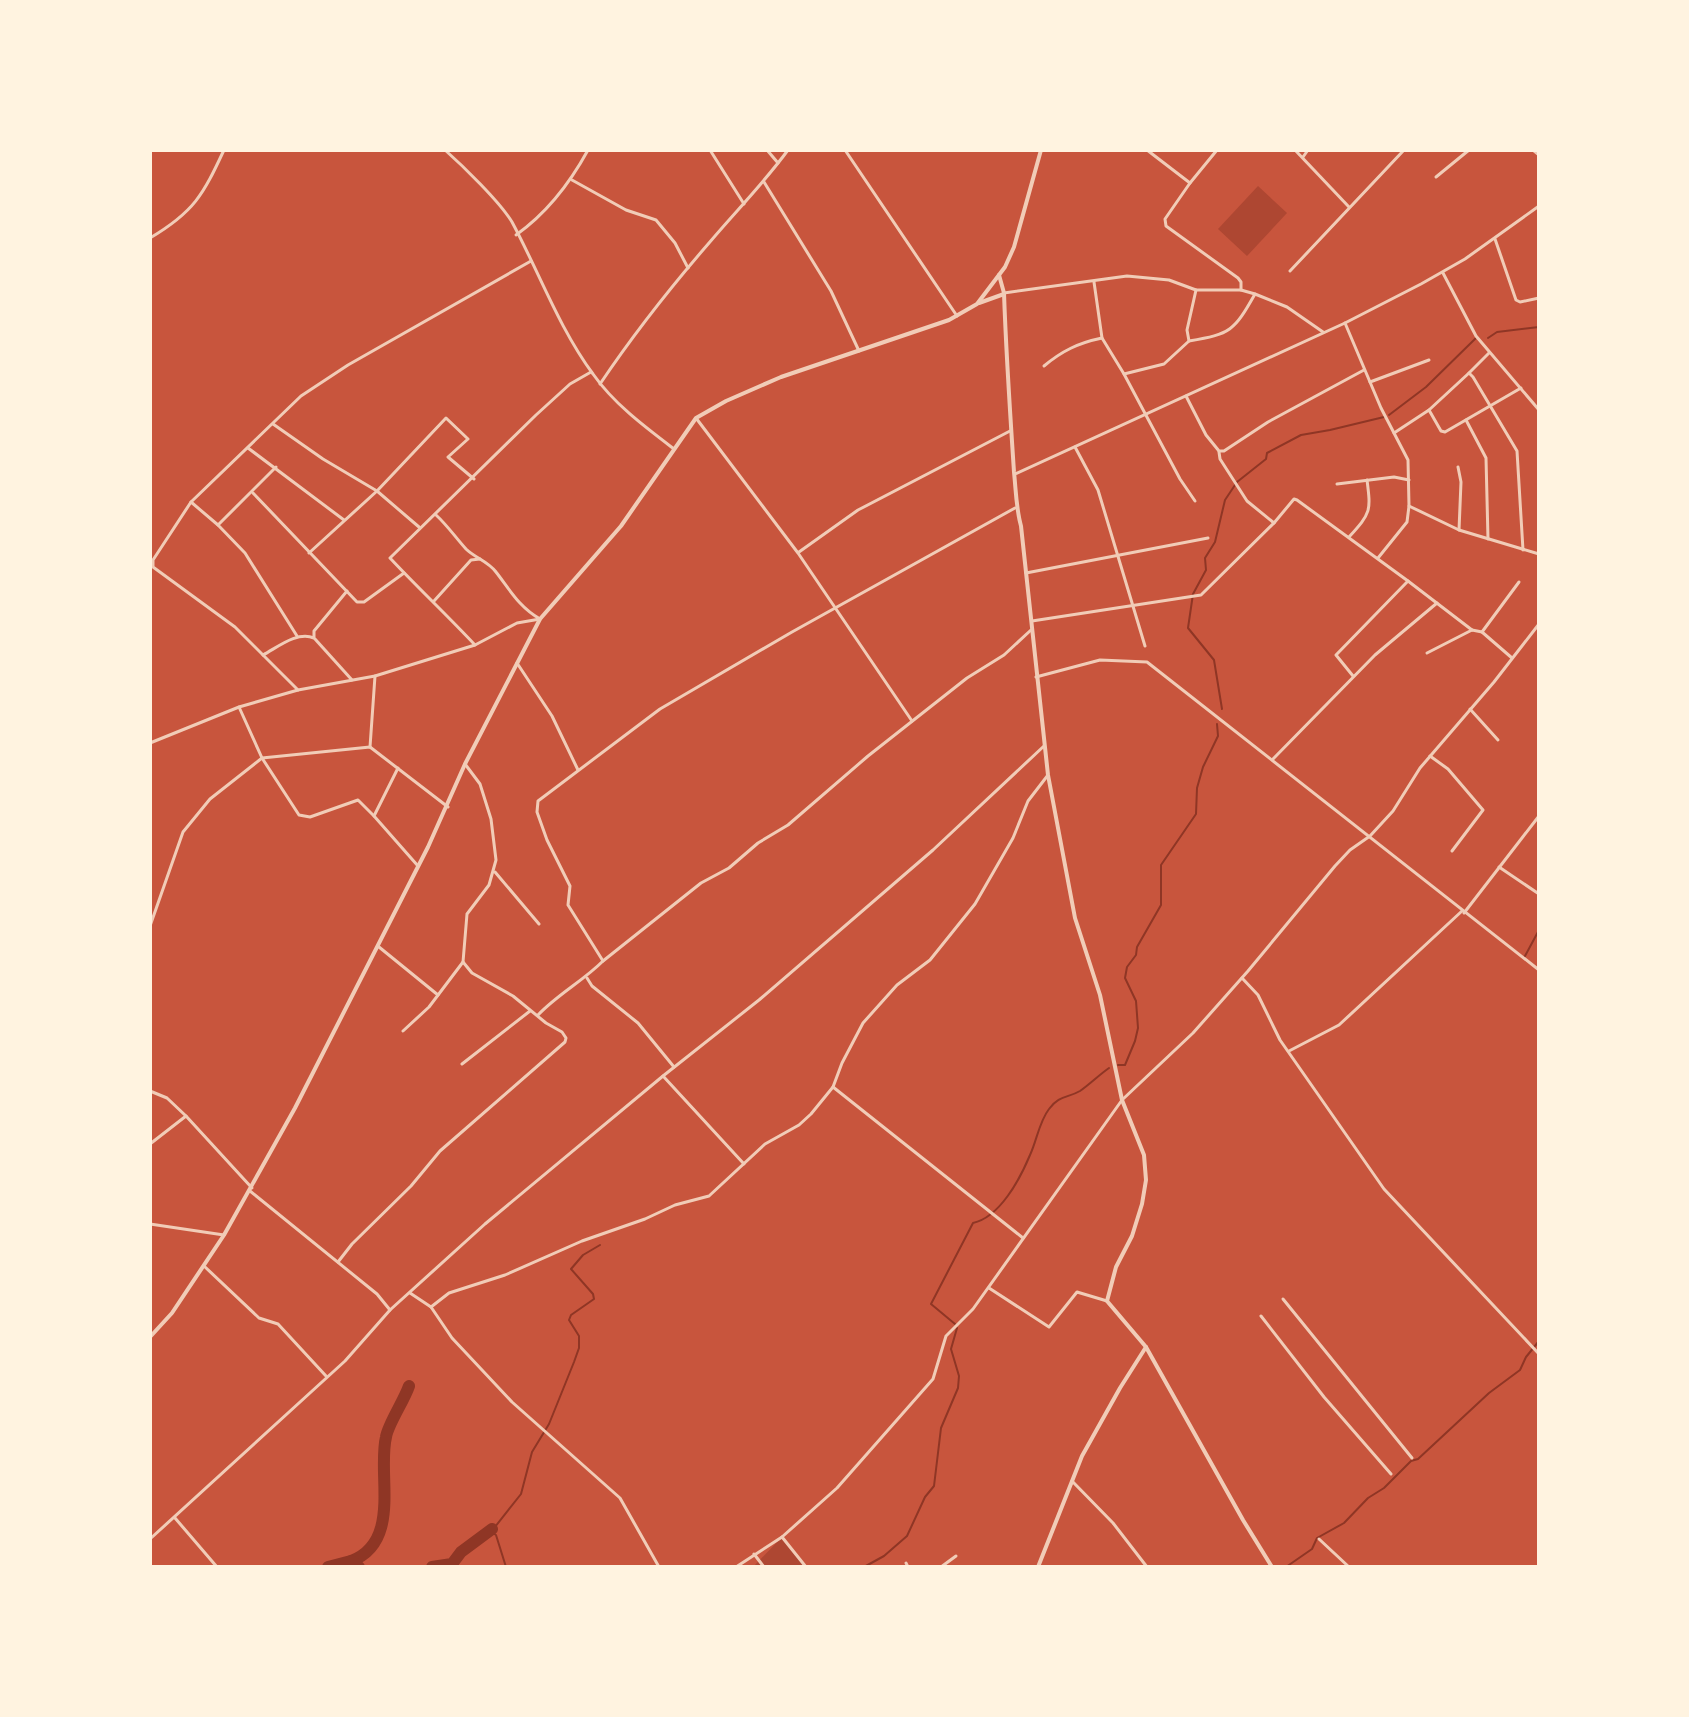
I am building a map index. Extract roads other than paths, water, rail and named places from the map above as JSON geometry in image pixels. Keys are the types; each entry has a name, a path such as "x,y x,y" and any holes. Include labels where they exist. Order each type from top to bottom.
{"street":[{"path":"150,238 194,207 224,150"},
{"path":"445,150 511,221 600,384 674,449"},
{"path":"516,235 532,224 572,180 588,150"},
{"path":"710,150 744,204"},
{"path":"767,150 778,163"},
{"path":"600,384 626,345 788,150"},
{"path":"845,150 957,317"},
{"path":"1147,150 1190,183"},
{"path":"1217,150 1165,219 1166,226 1238,278 1241,290"},
{"path":"1295,150 1349,207"},
{"path":"1303,157 1308,150"},
{"path":"1290,271 1404,150"},
{"path":"1436,177 1469,150"},
{"path":"1533,150 1539,155"},
{"path":"977,304 1014,247 1039,151"},
{"path":"572,180 626,210 656,220 675,243 688,268"},
{"path":"764,182 831,291 859,351"},
{"path":"1015,474 1345,323 1442,272 1539,206"},
{"path":"1494,239 1516,300 1539,298"},
{"path":"298,690 235,627 153,567 153,560 191,502 301,396 348,365 531,261"},
{"path":"1442,272 1476,336 1539,410"},
{"path":"999,273 1004,293 1010,431 1017,496 1015,508 1021,526 1048,775 1075,918 1100,995 1122,1100 1144,1155 1146,1180 1142,1204 1132,1236 1116,1267 1107,1301"},
{"path":"150,1337 172,1313 251,1189 378,946 448,807 465,764 540,619 621,526 696,418 781,377 957,317 977,304 1001,297 1004,293 1127,276 1169,280 1196,290 1241,290 1255,294 1287,307 1323,332"},
{"path":"1094,281 1102,338 1195,501"},
{"path":"1189,341 1187,330 1196,290"},
{"path":"1124,374 1164,364 1189,341 1225,332 1238,324 1255,294"},
{"path":"1345,323 1408,460 1407,522 1378,558"},
{"path":"1044,366 1062,351 1102,338"},
{"path":"1394,433 1429,410 1490,352"},
{"path":"1370,382 1429,360"},
{"path":"1219,451 1224,451 1268,422 1364,370"},
{"path":"475,645 390,558 536,415 570,384 591,372"},
{"path":"1469,373 1517,451 1523,550"},
{"path":"1429,410 1441,431 1445,432 1521,388"},
{"path":"1186,395 1235,485 1247,501 1274,523"},
{"path":"309,553 377,491 446,418 468,439 448,457 474,479"},
{"path":"696,418 798,553 912,721"},
{"path":"1466,420 1486,458 1488,540"},
{"path":"273,424 377,491 420,528"},
{"path":"798,553 858,510 1010,431"},
{"path":"247,447 344,520"},
{"path":"1075,447 1098,490 1145,646"},
{"path":"218,525 276,467"},
{"path":"1458,467 1461,482 1459,530"},
{"path":"1337,484 1394,477 1409,480"},
{"path":"1349,537 1363,522 1370,507 1367,480"},
{"path":"251,492 360,603 404,573"},
{"path":"191,502 198,496"},
{"path":"1030,621 1201,595 1294,499 1472,630 1482,632 1512,658"},
{"path":"191,502 245,553 297,636"},
{"path":"1409,506 1459,530 1539,554"},
{"path":"603,961 568,905 570,886 537,812 538,801 660,709 1015,508"},
{"path":"436,515 468,551 483,559 497,573 517,601 540,619"},
{"path":"1026,573 1208,538"},
{"path":"434,601 471,560 483,559"},
{"path":"1353,676 1336,655 1408,581"},
{"path":"1482,632 1519,582"},
{"path":"314,638 314,631 347,591"},
{"path":"1273,759 1353,676 1437,603"},
{"path":"150,743 239,707 298,690 375,676 475,645 517,623 540,619"},
{"path":"736,1567 782,1537 837,1488 933,1379 946,1336 973,1309 1122,1100 1193,1033 1335,866 1370,836 1398,805 1414,775 1539,624"},
{"path":"538,1015 555,997 587,978 603,961 701,883 729,868 758,843 788,825 912,721 967,678 1004,655 1031,630"},
{"path":"1427,653 1472,630"},
{"path":"263,655 297,636 307,635 314,638 349,679 356,681"},
{"path":"1036,677 1100,660 1147,662 1539,970"},
{"path":"517,663 552,716 578,770"},
{"path":"370,747 375,676"},
{"path":"239,707 262,758 299,815 310,817 358,800 418,866"},
{"path":"1470,709 1498,740"},
{"path":"150,1539 345,1361 390,1310 485,1224 759,1000 864,910 1045,745"},
{"path":"150,926 183,832 210,799 262,758 370,747 448,807"},
{"path":"1430,756 1448,769 1483,810 1452,851"},
{"path":"403,1031 429,1007 463,962 467,914 495,872 491,819 480,784 465,764"},
{"path":"374,816 398,768"},
{"path":"431,1307 449,1293 505,1275 675,1205 709,1196 765,1144 799,1125 833,1087 863,1023 897,985 930,960 975,904 1013,838 1028,801 1048,775"},
{"path":"1288,1052 1339,1025 1463,912 1539,816"},
{"path":"1499,867 1539,894"},
{"path":"495,872 539,924"},
{"path":"378,946 438,995"},
{"path":"338,1262 440,1151 565,1042 562,1032 513,996 472,973 463,962"},
{"path":"587,978 592,986 638,1023 674,1067"},
{"path":"1242,978 1258,995 1288,1052 1384,1189 1539,1354"},
{"path":"462,1064 530,1011"},
{"path":"663,1076 744,1164"},
{"path":"833,1087 1023,1238"},
{"path":"150,1091 167,1098 251,1189 377,1294 390,1310"},
{"path":"150,1144 186,1116"},
{"path":"150,1224 224,1235"},
{"path":"204,1266 259,1318 276,1322 326,1376"},
{"path":"987,1287 1049,1327 1077,1292 1107,1301 1146,1347 1272,1567"},
{"path":"410,1293 431,1307 452,1338 480,1370 528,1417 620,1498 659,1567"},
{"path":"1283,1299 1412,1458"},
{"path":"1261,1316 1324,1397 1391,1474"},
{"path":"1038,1567 1082,1456 1146,1347"},
{"path":"1072,1481 1113,1523 1147,1567"},
{"path":"175,1518 217,1567"},
{"path":"782,1537 806,1567"},
{"path":"1319,1539 1349,1567"},
{"path":"754,1554 764,1567"},
{"path":"941,1567 956,1556"}],"waterway":[{"path":"1488,338 1497,332 1539,327"},
{"path":"1389,415 1426,387 1477,337"},
{"path":"1222,709 1214,660 1188,628 1193,594 1206,570 1205,558 1215,542 1225,500 1237,482 1266,459 1267,453 1301,435 1384,417"},
{"path":"1118,1065 1125,1065 1138,1028 1136,1001 1125,978 1127,967 1161,905 1161,865 1196,814 1197,788 1218,736 1217,724"},
{"path":"1525,956 1539,930"},
{"path":"955,1324 931,1304 973,1223 992,1213 1008,1196 1026,1165 1043,1120 1053,1104 1080,1091 1109,1068"},
{"path":"506,1567 496,1535 491,1532 521,1494 532,1452 549,1424 574,1362 579,1336 569,1320 571,1315 594,1299 571,1269 583,1255 600,1245"},
{"path":"864,1567 884,1556 907,1536 925,1497 934,1486 941,1428 958,1388 959,1376 951,1349 957,1328"},
{"path":"1286,1567 1312,1549 1317,1538 1344,1523 1368,1498 1384,1488 1489,1393 1520,1370 1539,1341"},
{"path":"351,1561 367,1552 377,1539 384,1506 386,1437 409,1386"},
{"path":"432,1567 452,1564 461,1552 492,1529"},
{"path":"328,1567 351,1561 359,1567"}]}
